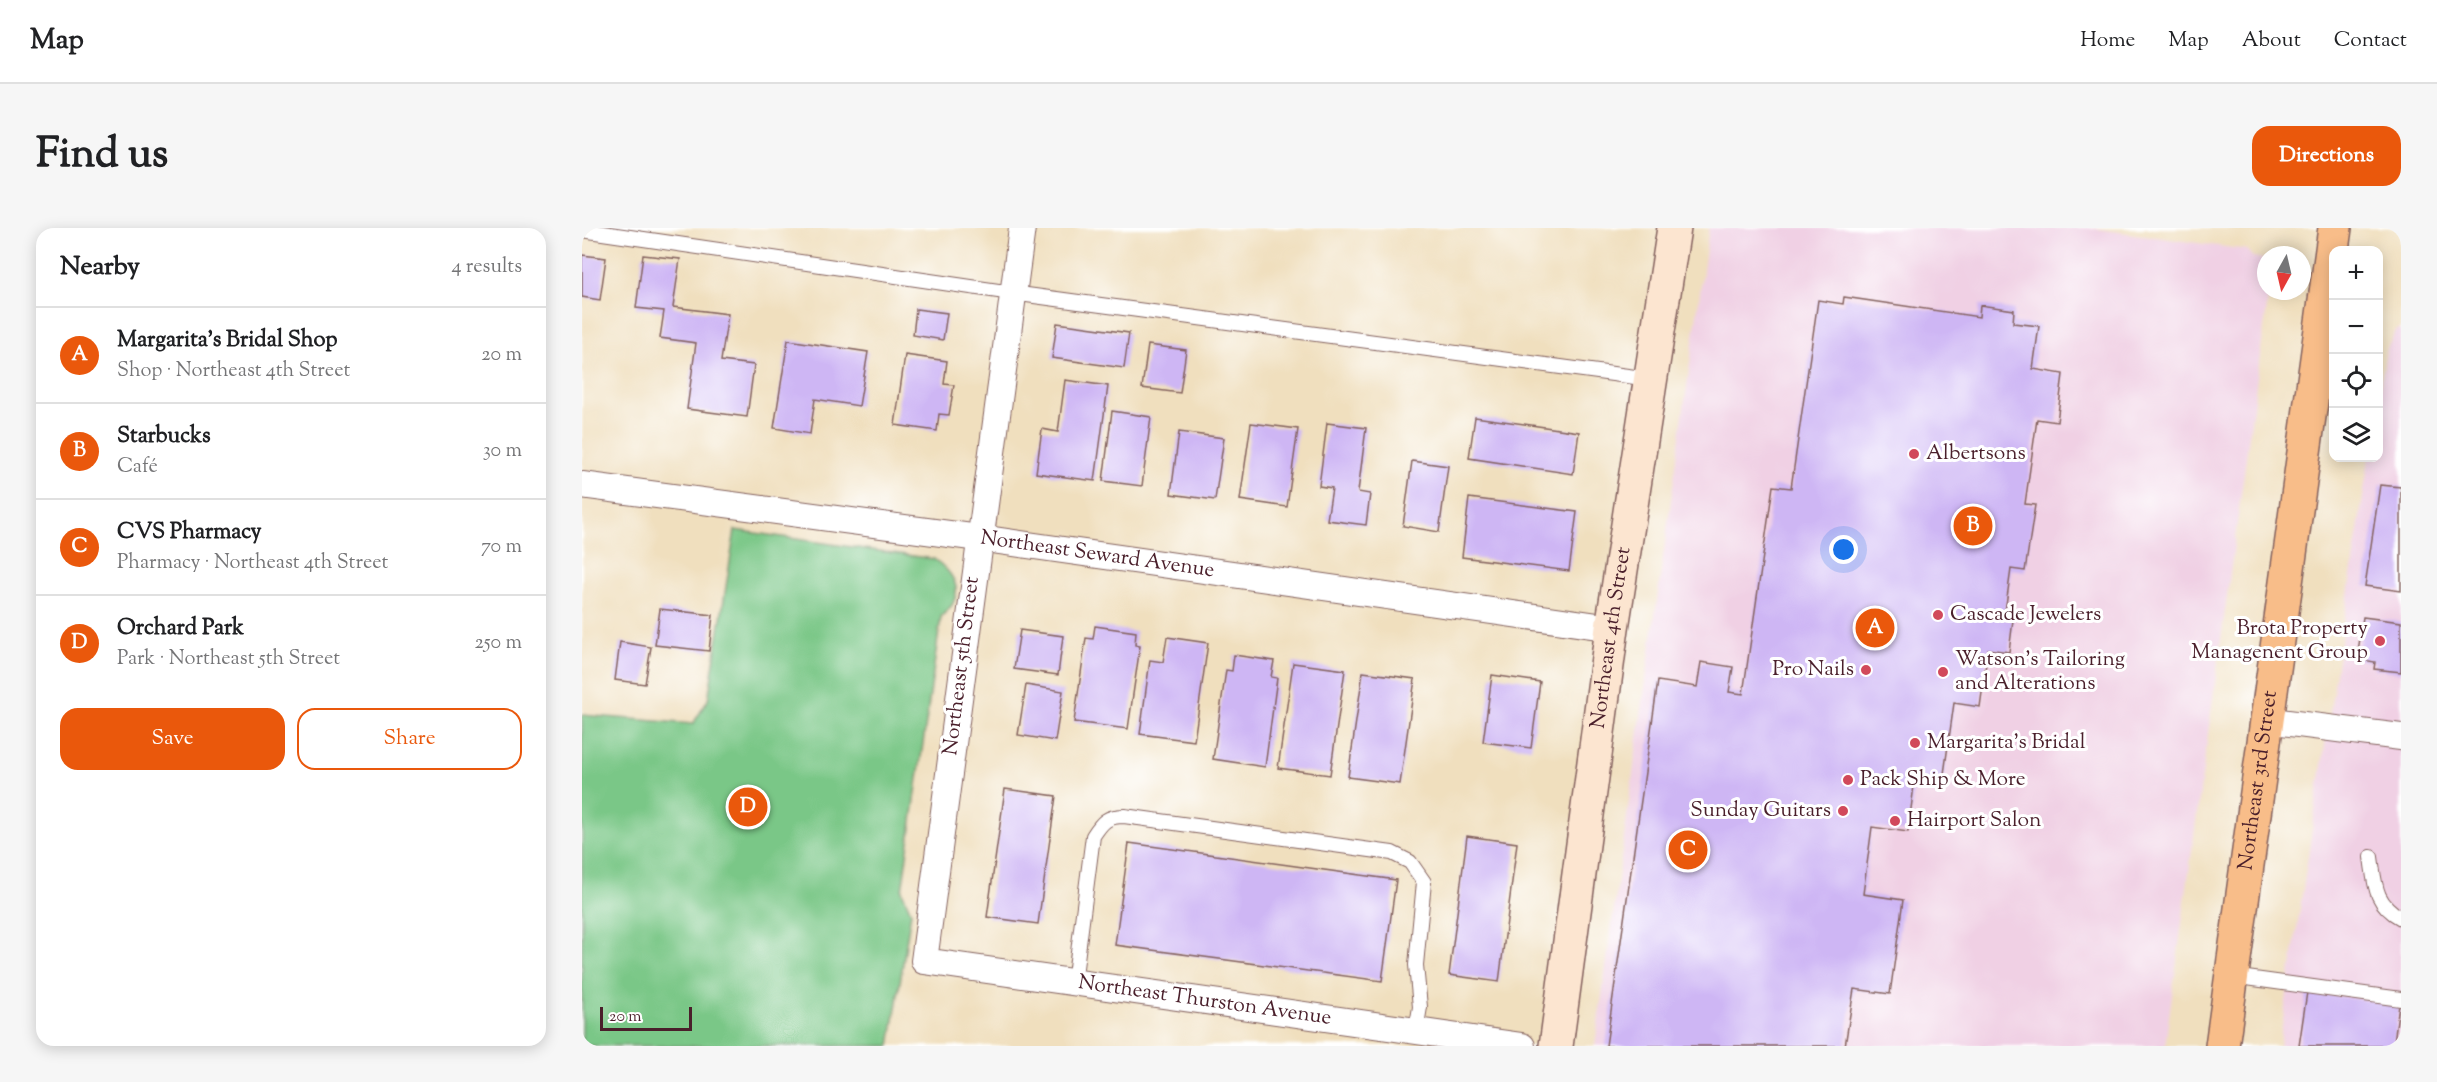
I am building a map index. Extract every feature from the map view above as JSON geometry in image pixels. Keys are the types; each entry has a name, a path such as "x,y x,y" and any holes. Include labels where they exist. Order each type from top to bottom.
{"main road":[{"name":"Northeast 3rd Street","path":"2222,1046 2265,720 2335,228"}],"street":[{"name":"Northeast 5th Street","path":"924,961 1022,228"},
{"name":"Northeast 4th Street","path":"1556,1046 1612,628 1674,228"},
{"name":"Northeast Seward Avenue","path":"582,484 1612,628"},
{"path":"2265,720 2401,737"},
{"name":"Northeast Thurston Avenue","path":"924,961 1522,1046"}],"lane":[{"path":"582,230 1012,293 1650,379"},
{"path":"1074,983 1092,836 1101,823 1110,816 1124,816 1392,853 1410,862 1424,882 1416,965 1420,1007 1416,1031"},
{"path":"2371,856 2376,892 2388,911 2401,918"},
{"path":"2232,976 2401,999"}],"shaded area":[{"path":"1709,228 2091,228 2247,250 2257,258 2257,300 2268,300 2165,1046 1595,1046"},
{"path":"2401,328 2401,1046 2279,1046 2368,462 2383,462 2383,371 2386,350 2396,331"}],"green space":[{"path":"735,530 934,559 949,572 955,583 956,596 951,607 941,617 902,891 911,912 890,1046 582,1046 582,715 693,724 708,700"}],"building":[{"path":"582,255 606,258 600,300 582,297"},
{"path":"643,255 680,259 673,307 728,314 721,361 754,365 747,417 687,409 696,343 660,338 664,311 636,308"},
{"path":"1844,297 1979,317 1980,305 2014,310 2013,323 2039,326 2033,369 2063,374 2057,422 2037,419 2025,504 2035,505 2025,571 2011,569 2004,619 2013,620 2009,652 1988,649 1980,707 1954,703 1943,781 1915,778 1908,832 1872,827 1863,894 1903,900 1890,994 1854,989 1845,1046 1606,1046 1658,681 1697,687 1701,662 1733,667 1729,692 1743,694 1773,486 1791,488 1818,300 1843,304"},
{"path":"916,309 947,313 943,340 913,335"},
{"path":"1057,323 1129,333 1124,368 1052,358"},
{"path":"788,340 868,352 859,406 815,399 810,434 774,428"},
{"path":"1148,345 1186,350 1180,393 1142,388"},
{"path":"905,355 947,361 944,384 954,385 949,415 939,414 937,431 895,425"},
{"path":"1065,380 1108,386 1095,481 1036,473 1042,429 1058,432"},
{"path":"1112,411 1151,417 1142,486 1103,481"},
{"path":"1475,417 1579,432 1573,474 1469,458"},
{"path":"1251,423 1298,429 1287,507 1240,500"},
{"path":"1327,423 1366,428 1358,492 1370,494 1366,525 1327,520 1332,488 1319,486"},
{"path":"1179,432 1224,438 1215,500 1171,494"},
{"path":"1412,461 1448,466 1439,532 1403,526"},
{"path":"2380,485 2401,487 2401,591 2365,586"},
{"path":"1469,498 1577,512 1569,571 1462,557"},
{"path":"660,609 713,615 709,651 655,645"},
{"name":"Brota Property Managenent Group","path":"2363,617 2401,622 2401,672 2374,669 2375,662 2357,659"},
{"path":"1095,626 1136,632 1135,645 1140,646 1128,729 1074,722 1086,638 1093,639"},
{"path":"1020,630 1063,636 1058,675 1014,669"},
{"path":"1167,637 1208,643 1194,741 1140,734 1150,660 1163,662"},
{"path":"620,642 651,647 645,684 615,680"},
{"path":"1234,655 1274,661 1271,677 1277,678 1265,767 1213,759 1226,670 1232,671"},
{"path":"1293,663 1345,670 1330,775 1278,768"},
{"path":"1363,672 1415,679 1400,784 1348,777"},
{"path":"1492,675 1540,682 1531,748 1483,742"},
{"path":"1026,685 1063,691 1055,741 1018,735"},
{"path":"1005,789 1056,796 1038,924 987,917"},
{"path":"1467,836 1517,843 1499,982 1449,975"},
{"path":"1129,843 1396,880 1382,981 1115,945"},
{"path":"2307,992 2399,1005 2394,1042 2401,1043 2401,1046 2299,1046"}],"place":[{"name":"Albertsons","path":"1914,454"},
{"name":"Starbucks","path":"1973,526"},
{"name":"Cascade Jewelers","path":"1938,615"},
{"name":"Margarita’s Bridal Shop","path":"1875,628"},
{"name":"Brota Property Managenent Group","path":"2380,641"},
{"name":"Pro Nails","path":"1866,670"},
{"name":"Watson’s Tailoring and Alterations","path":"1943,672"},
{"name":"Margarita’s Bridal","path":"1915,743"},
{"name":"Pack Ship & More","path":"1848,780"},
{"name":"Orchard Park","path":"748,807"},
{"name":"Sunday Guitars","path":"1843,811"},
{"name":"Hairport Salon","path":"1895,821"},
{"name":"CVS Pharmacy","path":"1688,850"}]}
